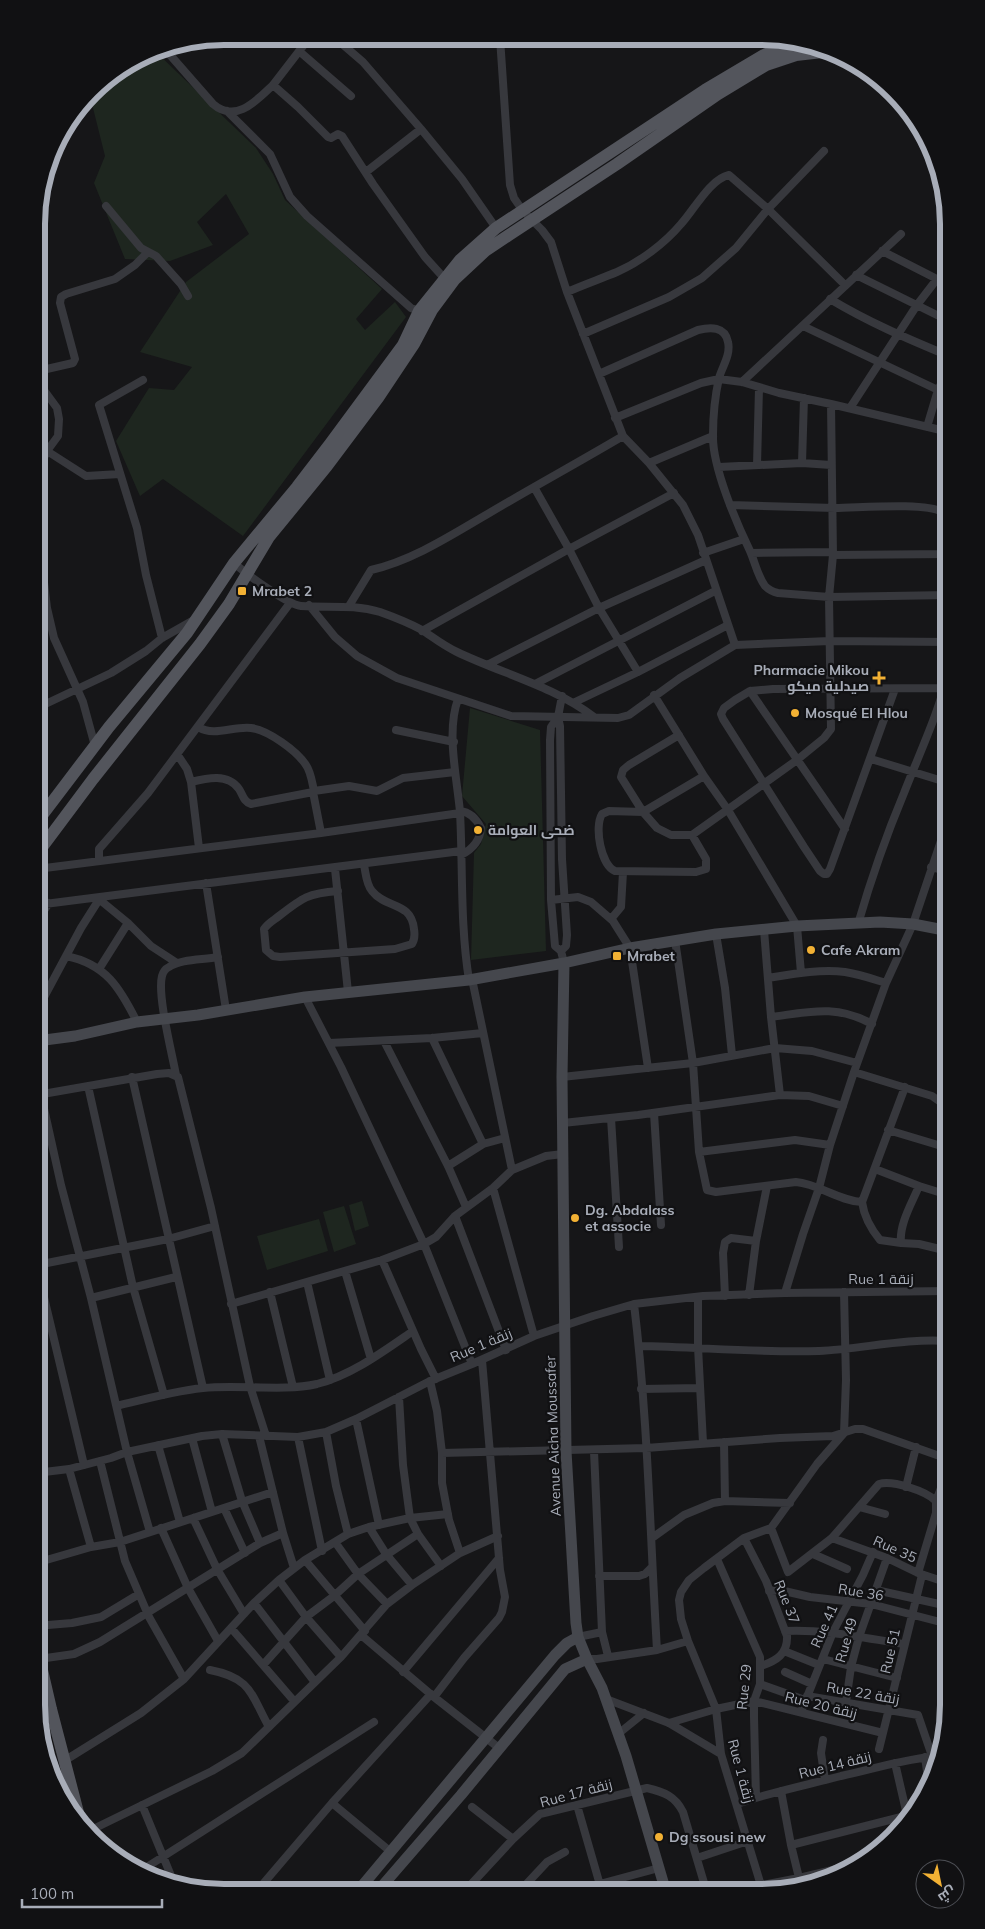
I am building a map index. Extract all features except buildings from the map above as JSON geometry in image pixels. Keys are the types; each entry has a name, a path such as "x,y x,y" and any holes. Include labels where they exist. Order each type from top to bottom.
{"main road":[{"path":"45,843 92,779 200,644 229,604 269,537 378,398 414,344 432,310 455,278 527,216 646,128 764,54 784,47"},
{"path":"45,812 125,707 159,668 198,618 234,563 297,487 403,345 419,311 460,260 496,228 527,216 616,164 718,94 766,64 796,55 815,53"},
{"path":"45,1683 76,1805"}],"street":[{"path":"169,53 213,104 221,110 235,111 251,106 273,85 304,45"},
{"path":"343,45 363,62 421,129 462,180 496,228"},
{"path":"500,45 510,185 514,198 550,242 567,292 623,436 674,493 690,518 735,645"},
{"path":"299,51 351,96"},
{"path":"273,85 328,137 339,134 342,136 425,256 444,278"},
{"path":"227,111 270,154 290,197 307,216 412,308 419,311"},
{"path":"366,172 421,129"},
{"path":"583,334 687,288 702,278 736,248 768,209 824,151"},
{"path":"567,292 619,271 651,250 682,224 700,199 724,176 729,175 768,209 845,285"},
{"path":"106,206 141,248 156,256 181,284 188,296"},
{"path":"742,382 901,234"},
{"path":"850,408 917,305 937,279 882,251"},
{"path":"45,370 68,365 73,363 75,358 60,303 61,297 116,279 135,265 148,252"},
{"path":"856,275 940,316"},
{"path":"830,299 853,313 940,352"},
{"path":"803,326 938,390"},
{"path":"599,374 686,335 714,327 726,336 729,345 727,359 719,379 713,436 715,454 730,504 758,574 766,586 771,591 778,593 829,597 940,595"},
{"path":"616,418 701,383 719,379 742,382 759,388 940,430"},
{"path":"142,380 99,405 137,528 156,620 162,638"},
{"path":"927,427 940,386"},
{"path":"756,465 759,388"},
{"path":"45,392 57,408 59,419 58,436 45,456"},
{"path":"802,463 804,398"},
{"path":"679,735 623,770 622,780 643,812 657,828 671,835 692,835 797,760 824,738 830,729 829,597 833,554 831,404"},
{"path":"348,606 372,570 391,566 424,550 623,436"},
{"path":"649,463 713,436"},
{"path":"47,452 86,476 120,474"},
{"path":"718,467 802,463 831,465"},
{"path":"534,487 599,608 638,672"},
{"path":"422,631 674,493"},
{"path":"730,504 831,508 912,507 940,511"},
{"path":"487,665 704,556 744,539"},
{"path":"751,553 940,554"},
{"path":"234,563 247,575 290,603 300,606 348,606 380,612 422,631 444,646 575,702 594,717"},
{"path":"45,589 52,632 62,659 78,689 95,746"},
{"path":"535,684 716,591"},
{"path":"99,861 99,849 148,793 290,603"},
{"path":"309,605 334,637 358,656 397,678 511,716 618,718 629,715 654,695 735,645 830,641 940,642"},
{"path":"45,704 129,662 162,638 198,618"},
{"path":"575,702 638,672 728,625"},
{"path":"895,689 871,760 830,869 826,874 823,874 763,783 721,714 724,708 750,691 940,688"},
{"path":"750,691 845,828"},
{"path":"654,695 704,776 728,810 797,926 801,973"},
{"path":"562,696 558,717 560,726 566,946 562,957"},
{"path":"458,699 453,714 455,772 460,812 465,954 512,1170"},
{"path":"858,924 881,853 940,699"},
{"path":"558,717 550,727 551,900 555,946 562,957"},
{"path":"198,727 206,732 252,728 270,736 290,749 302,760 309,771 321,833"},
{"path":"396,730 454,742"},
{"path":"177,754 188,769 199,848"},
{"path":"871,760 940,781"},
{"path":"191,782 207,779 228,780 235,784 245,801 251,804 349,786 377,791 404,778 455,772"},
{"path":"692,835 706,860 706,869 704,871 624,872 611,870 605,863 598,833 600,817 609,811 643,812 704,776"},
{"path":"45,868 321,833 460,812 469,813 481,828 476,844 472,849 461,853 206,883 100,899 45,904"},
{"path":"785,1293 854,1072 886,983 913,924 940,843"},
{"path":"338,891 308,896 266,926 264,929 264,945 269,953 280,957 404,947 412,944 415,938 412,919 404,908 387,902 376,895 368,886 364,865"},
{"path":"931,867 940,870"},
{"path":"336,868 348,992"},
{"path":"611,919 621,907 624,872"},
{"path":"206,883 226,1010"},
{"path":"551,900 584,898 599,907 611,919 630,948 648,1068"},
{"path":"100,899 151,946 176,963"},
{"path":"45,995 81,928 100,899"},
{"path":"45,909 49,903"},
{"path":"45,1040 75,1036 137,1022 304,997 471,979 562,957 716,934 797,926 880,922 913,924 940,929"},
{"path":"99,969 128,923"},
{"path":"764,930 780,1095"},
{"path":"716,934 725,988 732,1055"},
{"path":"675,940 693,1063 699,1152 706,1188 709,1191 716,1192 796,1182 808,1183 847,1199 862,1202"},
{"path":"66,956 78,959 105,973 121,994 137,1022"},
{"name":"Avenue Aicha Moussafer","path":"562,957 566,1451 578,1637 606,1699 636,1790 664,1884"},
{"path":"218,958 176,963 168,967 162,977 162,994 176,1075 181,1086 215,1226 273,1492 294,1568"},
{"path":"768,978 801,973 843,972 886,983"},
{"path":"304,997 363,1111 424,1244 472,1364"},
{"path":"771,1017 827,1010 840,1011 872,1024"},
{"path":"329,1043 432,1038 483,1033"},
{"path":"432,1038 483,1144"},
{"path":"384,1041 448,1166 466,1207"},
{"path":"562,1077 693,1063 775,1048 812,1051 858,1063"},
{"path":"854,1072 932,1096 940,1102"},
{"path":"45,1094 132,1077 165,1073 176,1075"},
{"path":"132,1077 176,1278 203,1388"},
{"path":"88,1086 134,1287 164,1395"},
{"path":"904,1087 862,1202 863,1211 872,1231 880,1240 919,1244 940,1249"},
{"path":"563,1122 696,1108 780,1095 809,1096 843,1106"},
{"path":"654,1113 661,1225"},
{"path":"611,1118 619,1247"},
{"path":"45,1119 91,1298 126,1452 150,1532"},
{"path":"888,1130 940,1146"},
{"path":"448,1166 483,1144 505,1138"},
{"path":"699,1152 795,1140 830,1145"},
{"path":"231,1304 382,1260 424,1244 436,1237 455,1216 493,1188 512,1170 546,1156 563,1154"},
{"path":"875,1169 940,1192"},
{"path":"750,1295 756,1241 767,1186"},
{"path":"901,1243 900,1238 906,1217 919,1186"},
{"path":"493,1188 534,1336"},
{"path":"455,1216 506,1350"},
{"path":"45,1265 125,1246 168,1239 215,1226"},
{"path":"725,1296 723,1253 725,1242 731,1238 756,1241"},
{"path":"382,1260 433,1380 442,1453 442,1483 451,1530 460,1553"},
{"path":"345,1271 371,1359"},
{"path":"91,1298 176,1278"},
{"path":"307,1282 330,1380"},
{"name":"Rue 1 زنقة","path":"45,1472 69,1469 126,1452 192,1438 222,1434 298,1436 326,1432 433,1380 506,1350 534,1336 634,1304 698,1297 785,1293 940,1291"},
{"path":"270,1292 293,1386"},
{"path":"844,1292 846,1380 844,1433 817,1464 770,1528 788,1572 832,1538 880,1484 891,1483 906,1487 929,1496 936,1501"},
{"path":"698,1297 698,1347 703,1444"},
{"path":"45,1301 84,1465"},
{"path":"634,1304 639,1346 652,1538 657,1650"},
{"path":"117,1406 203,1388 315,1384 330,1380 371,1359 413,1331"},
{"path":"639,1346 698,1347 725,1351 762,1352 844,1350 897,1343 940,1341"},
{"path":"263,1884 332,1803 432,1696 499,1618 502,1612 505,1597 499,1558 482,1360"},
{"path":"641,1389 700,1388"},
{"path":"398,1397 403,1465 410,1518 418,1534 441,1566"},
{"path":"356,1419 379,1525"},
{"path":"442,1453 646,1448 801,1436 833,1436 855,1429 863,1429 940,1455"},
{"path":"326,1432 336,1486 348,1534"},
{"path":"222,1434 242,1501 260,1543"},
{"path":"298,1436 322,1551"},
{"path":"192,1438 212,1512"},
{"path":"724,1442 725,1501"},
{"path":"158,1445 180,1522"},
{"path":"906,1487 916,1447"},
{"path":"594,1450 602,1632 608,1656"},
{"path":"100,1461 125,1561 147,1612 184,1679"},
{"path":"69,1469 91,1547"},
{"name":"Rue 51","path":"879,1749 936,1513 936,1501 940,1491"},
{"path":"45,1560 91,1547 120,1542 273,1492"},
{"path":"652,1538 684,1515 709,1504 725,1501 790,1503"},
{"path":"859,1507 885,1514"},
{"path":"224,1508 245,1553"},
{"path":"64,1761 141,1714 184,1679 254,1603 278,1580 305,1560 348,1534 369,1527 410,1518 448,1514"},
{"path":"193,1518 217,1569 244,1614"},
{"path":"369,1527 386,1554 412,1585"},
{"path":"161,1528 188,1588 218,1641"},
{"name":"Rue 1 زنقة","path":"761,1884 721,1754 716,1709 688,1641 679,1608 681,1592 689,1580 744,1538 770,1528"},
{"path":"45,1658 74,1654 100,1642 260,1543 283,1533"},
{"path":"262,1665 306,1617 334,1596 358,1574 418,1534"},
{"path":"94,1829 212,1771 242,1753 269,1728 314,1680 341,1657 387,1604 460,1553 498,1536"},
{"name":"Rue 37","path":"744,1538 786,1630 787,1641 784,1652"},
{"name":"Rue 35","path":"832,1538 873,1552 920,1574 940,1580"},
{"path":"335,1542 358,1574 387,1604"},
{"name":"Rue 41","path":"801,1712 833,1632 873,1552"},
{"path":"813,1554 847,1569"},
{"path":"403,1672 499,1558"},
{"name":"Rue 49","path":"846,1702 851,1667 859,1637 887,1558"},
{"name":"Rue 29","path":"717,1559 755,1644 760,1666 760,1684 754,1701 756,1797"},
{"path":"305,1560 363,1633 403,1672 499,1748"},
{"path":"599,1576 639,1576 652,1567"},
{"path":"278,1580 306,1617 341,1657"},
{"name":"Rue 36","path":"769,1591 780,1590 810,1597 870,1604 940,1622"},
{"path":"876,1590 940,1604"},
{"path":"45,1625 101,1617 139,1594"},
{"path":"254,1603 314,1680"},
{"path":"231,1628 294,1702"},
{"path":"786,1630 833,1632 903,1644"},
{"path":"365,1884 555,1655 567,1643 578,1637 602,1632"},
{"path":"384,1884 564,1669 587,1659 657,1650 688,1641"},
{"path":"760,1666 779,1658 784,1652 896,1678"},
{"path":"210,1670 235,1677 250,1691 269,1728"},
{"path":"785,1672 812,1684"},
{"name":"Rue 22 زنقة","path":"760,1684 806,1698 846,1702 920,1717 932,1756"},
{"path":"606,1699 669,1723 721,1754"},
{"path":"669,1723 716,1709 754,1701"},
{"name":"Rue 20 زنقة","path":"754,1701 882,1733"},
{"path":"618,1734 644,1713"},
{"path":"147,1867 374,1722"},
{"path":"823,1740 821,1753 825,1780"},
{"name":"Rue 14 زنقة","path":"737,1804 756,1797 825,1780 932,1756"},
{"path":"896,1764 908,1807"},
{"name":"Rue 17 زنقة","path":"471,1884 513,1839 540,1814 647,1788 658,1790 678,1802 683,1812 704,1884"},
{"path":"781,1791 800,1880"},
{"path":"332,1803 391,1852"},
{"path":"142,1805 170,1876"},
{"path":"577,1805 600,1884 659,1868"},
{"path":"472,1807 513,1839"},
{"path":"791,1845 900,1817"},
{"path":"697,1858 748,1841"},
{"path":"526,1884 547,1862 565,1852"}],"shaded area":[{"path":"161,56 256,148 273,174 285,200 382,289 356,319 365,330 395,302 406,317 243,536 163,479 140,496 116,441 149,388 174,390 192,367 140,352 186,282 249,234 226,194 197,222 213,245 170,261 125,259 94,183 105,156 92,103 125,75"},
{"path":"470,708 540,730 546,951 471,960 474,853 481,844 486,824 462,796"},
{"path":"362,1201 369,1226 355,1231 349,1205"},
{"path":"344,1206 356,1244 334,1252 323,1212"},
{"path":"319,1219 328,1251 267,1270 257,1236"}],"place":[{"name":"Mrabet 2","path":"242,591"},
{"name":"Pharmacie Mikou صيدلية ميكو","path":"879,678"},
{"name":"Mosqué El Hlou","path":"795,713"},
{"name":"ضحى العوامة","path":"478,830"},
{"name":"Cafe Akram","path":"811,950"},
{"name":"Mrabet","path":"617,956"},
{"name":"Dg. Abdalass et associe","path":"575,1218"},
{"name":"Dg ssousi new","path":"659,1837"}]}
